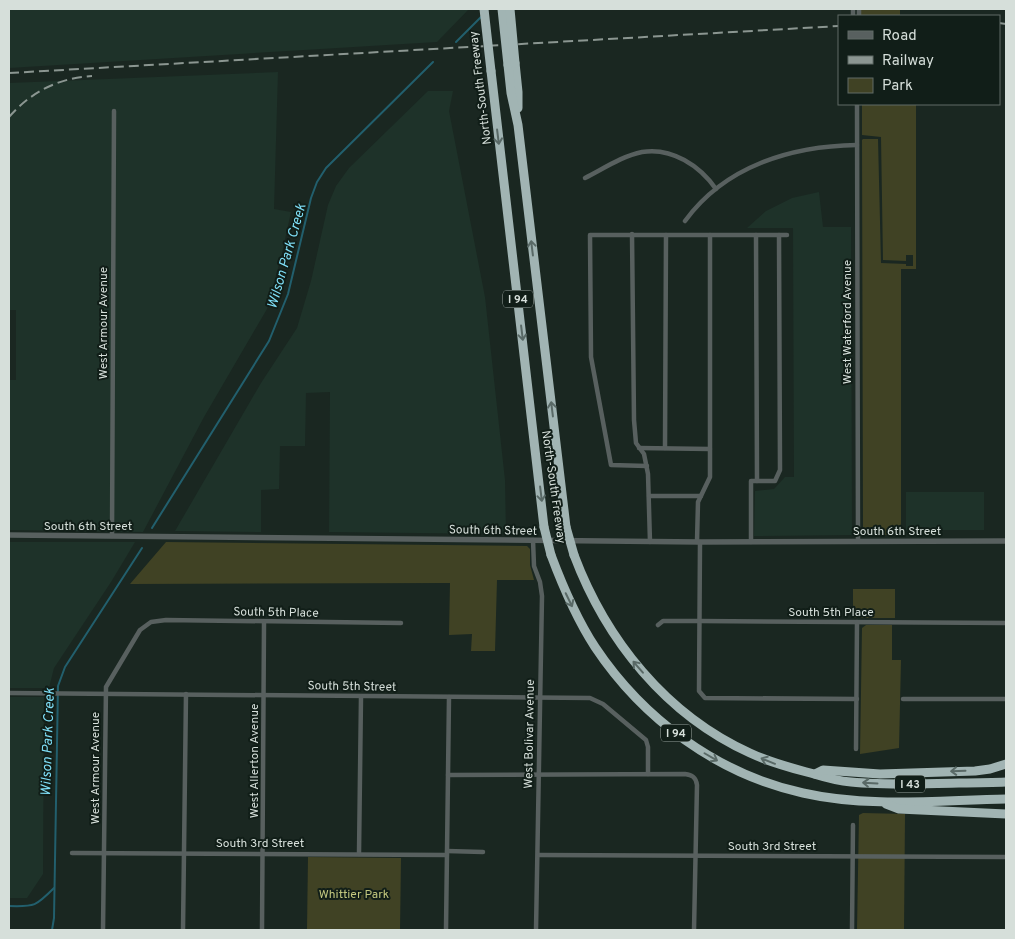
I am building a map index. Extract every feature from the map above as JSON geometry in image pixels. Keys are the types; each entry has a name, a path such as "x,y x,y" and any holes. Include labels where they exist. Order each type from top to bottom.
{"highway":[{"name":"North-South Freeway","path":"484,9 544,527 551,555 566,594 594,646 636,699 686,741 733,769 776,785 803,793 882,802 1006,799"},
{"name":"North-South Freeway","path":"502,9 512,64 511,93 518,125 566,527 574,555 592,599 608,627 648,679 686,714 720,738 776,764 836,780 876,784 1006,782"},
{"path":"510,9 512,64"},
{"path":"815,774 823,770 880,774 975,771 1006,764"},
{"path":"882,802 899,809 1006,814"}],"street":[{"name":"West Waterford Avenue","path":"857,105 858,540"},
{"name":"West Armour Avenue","path":"112,536 114,111"},
{"path":"685,221 697,204 716,189 739,173 768,159 796,151 857,145"},
{"path":"585,178 623,158 643,152 661,153 696,166 716,189"},
{"path":"632,234 632,374 636,443 644,454 647,466 650,542"},
{"path":"665,448 666,234"},
{"path":"647,466 611,465 591,357 590,235 787,236"},
{"path":"710,235 710,477 698,502 699,692 705,698 857,699"},
{"path":"756,235 756,481"},
{"path":"751,542 751,481 775,481 780,470 779,235"},
{"path":"639,448 710,449"},
{"path":"648,496 701,496"},
{"name":"South 6th Street","path":"9,535 650,542 1006,541"},
{"name":"West Bolivar Avenue","path":"533,540 534,566 540,582 542,596 536,930"},
{"name":"South 5th Place","path":"151,622 166,620 401,623"},
{"name":"South 5th Place","path":"658,625 663,621 1006,622"},
{"name":"West Armour Avenue","path":"103,930 106,687 140,630 151,622"},
{"name":"West Allerton Avenue","path":"262,930 264,622"},
{"path":"856,749 857,622"},
{"name":"South 5th Street","path":"9,693 590,698 603,704 646,740 648,748 648,774"},
{"path":"183,930 186,694"},
{"path":"359,854 361,697"},
{"path":"446,930 449,697"},
{"path":"903,699 1006,699"},
{"path":"448,775 688,774 695,778 697,785 694,930"},
{"path":"852,930 853,825"},
{"name":"South 3rd Street","path":"72,853 359,854 483,852"},
{"name":"South 3rd Street","path":"538,854 1006,857"}],"shaded area":[{"path":"9,9 469,9 437,42 9,68"},
{"path":"278,72 274,209 291,212 267,309 204,417 143,532 9,530 9,380 16,380 16,310 9,310 9,83"},
{"path":"428,91 453,91 449,111 485,297 505,480 506,534 329,532 330,392 306,393 305,446 280,446 279,489 261,490 261,532 175,531 261,383 297,328 311,281 328,205 336,186 349,168"},
{"path":"819,192 823,227 851,227 852,535 754,536 755,491 774,489 785,477 794,477 793,228 747,228 766,211 792,198"},
{"path":"906,492 984,492 984,530 906,530"},
{"path":"9,542 135,542 54,668 49,688 9,688"},
{"path":"9,697 44,697 43,874 27,898 9,898"}],"green space":[{"path":"861,9 900,9 900,15 861,15"},
{"path":"862,105 916,105 916,269 901,269 901,530 898,535 868,535 863,530 863,139 878,139 881,263 913,266 913,255 906,255 906,261 883,260 881,137 862,135"},
{"path":"166,542 527,546 530,549 530,565 534,580 497,580 495,651 471,651 472,634 449,635 450,583 130,584"},
{"path":"853,589 895,589 895,618 853,618"},
{"path":"866,625 892,625 892,660 901,660 899,748 860,754 862,628"},
{"path":"863,813 905,814 904,930 857,930 859,815"},
{"name":"Whittier Park","path":"308,857 401,858 400,930 307,930"}],"waterway":[{"name":"Wilson Park Creek","path":"456,42 481,17"},
{"name":"Wilson Park Creek","path":"152,528 269,341 288,294 311,198 317,182 326,168 433,62"},
{"name":"Wilson Park Creek","path":"52,930 54,918 58,686 65,667 142,548"},
{"path":"9,906 34,904 43,899 54,888"}],"railway":[{"path":"1000,23 1006,24"},
{"path":"9,73 838,26"},
{"path":"9,117 26,100 46,88 68,80 92,76"}]}
